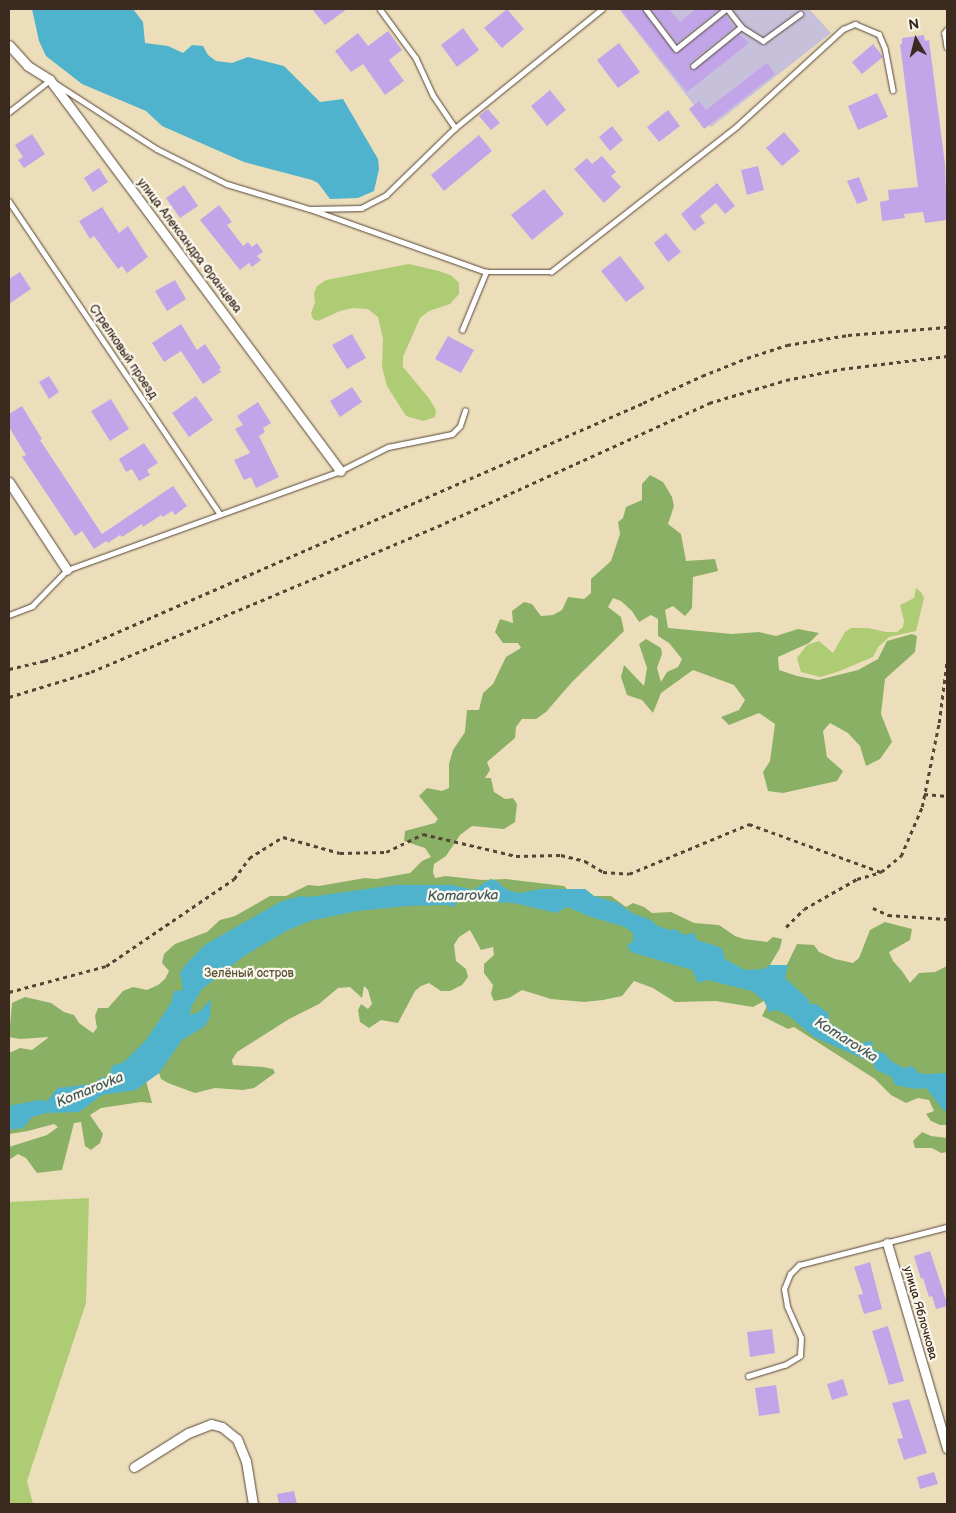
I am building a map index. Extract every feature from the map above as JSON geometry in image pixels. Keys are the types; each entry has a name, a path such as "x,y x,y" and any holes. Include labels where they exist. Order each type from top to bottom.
{"street":[{"name":"улица Александра Францева","path":"9,45 28,66 50,80 340,471"},
{"path":"9,482 67,570"},
{"name":"улица Яблочкова","path":"886,1243 947,1448"},
{"path":"134,1466 188,1434 212,1424 222,1426 236,1439 246,1461 252,1504"}],"lane":[{"path":"380,9 416,58 433,95 455,128"},
{"path":"310,209 361,208 386,196 455,128 602,9"},
{"path":"646,9 676,48 726,9 741,27 763,41 800,14"},
{"path":"9,112 50,80 157,149 228,184 310,209 486,272 551,272 736,127 796,69 842,29 855,24 879,34 885,48 893,90"},
{"path":"694,66 741,27"},
{"path":"947,30 945,33 947,47"},
{"name":"Стрелковый проезд","path":"9,201 220,514"},
{"path":"462,330 486,272"},
{"path":"9,615 32,606 67,570 340,471 388,447 452,434 460,426 465,411"},
{"path":"748,1376 785,1365 800,1356 801,1338 787,1306 784,1289 790,1274 799,1265 947,1227"}],"path":[{"path":"9,669 44,661 81,648 747,358 787,345 848,335 947,327"},
{"path":"9,697 91,672 445,523 710,403 768,385 841,369 947,356"},
{"path":"786,927 804,909 857,879 881,872 901,856 922,807 939,724 947,660"},
{"path":"924,794 947,796"},
{"path":"9,992 106,966 234,879 249,858 283,837 340,853 386,852 423,834 516,856 561,855 585,861 603,872 629,874 749,824 881,872"},
{"path":"873,908 888,915 947,919"}],"shaded area":[{"path":"619,9 809,9 831,33 711,127"}],"green space":[{"path":"409,264 439,271 452,276 459,283 459,294 450,304 429,311 420,318 403,357 403,367 428,397 436,410 435,417 423,421 406,416 387,386 382,367 383,339 378,317 368,309 353,308 340,311 318,321 313,319 311,313 315,303 314,293 317,286 326,280"},
{"name":"Зелёный остров","path":"650,475 663,482 672,497 674,506 668,524 681,534 686,561 715,559 718,571 693,577 692,608 685,616 673,606 665,610 668,628 732,634 759,632 776,636 798,629 819,633 809,643 778,657 779,670 818,680 858,670 878,659 887,641 912,634 917,636 915,652 885,679 881,714 892,742 880,759 866,766 860,746 848,733 830,723 823,731 827,757 843,771 837,781 783,793 768,791 763,772 770,761 775,724 759,713 729,725 721,717 739,710 745,700 734,685 693,670 661,693 653,713 642,700 627,695 621,677 624,665 644,686 647,668 639,644 646,639 661,648 662,654 657,668 661,682 667,672 678,667 682,659 669,643 658,636 658,619 651,615 639,622 632,611 621,601 613,598 608,607 621,617 624,631 572,682 546,712 536,719 522,719 516,727 515,738 487,762 490,770 485,778 491,778 494,792 505,799 513,798 517,804 515,822 504,829 472,826 460,835 446,856 434,864 433,872 435,878 446,876 482,880 506,879 564,886 567,889 585,889 594,896 611,896 626,907 633,903 644,907 652,913 671,912 694,923 719,925 735,936 744,939 767,942 773,937 782,939 780,948 770,965 764,1001 753,1007 716,1001 675,1002 653,988 634,981 622,996 603,1000 584,1002 551,999 522,990 509,998 494,1001 491,994 493,985 484,973 484,964 494,955 493,947 481,950 470,930 459,937 454,945 456,961 466,969 468,977 462,985 450,991 441,991 429,983 421,986 415,991 398,1023 381,1020 369,1028 360,1022 358,1010 361,1004 368,1009 372,1004 368,990 364,986 362,998 350,987 338,988 319,1004 289,1019 237,1052 232,1060 233,1065 263,1067 273,1069 275,1073 254,1088 243,1090 215,1088 195,1093 168,1083 161,1079 159,1073 146,1081 152,1103 141,1102 101,1108 90,1115 103,1134 100,1143 91,1150 85,1146 81,1122 74,1123 62,1170 37,1173 26,1158 18,1154 9,1160 9,1147 47,1135 58,1127 54,1124 9,1134 9,1053 20,1048 32,1050 49,1037 20,1039 9,1037 12,1003 25,997 51,1003 64,1012 74,1015 79,1023 93,1033 97,1028 95,1016 98,1008 108,1008 123,991 133,987 147,990 158,985 165,979 169,971 162,963 164,954 175,944 207,932 220,920 235,916 270,896 286,896 308,885 319,886 410,873 422,861 431,857 425,848 404,841 405,831 435,823 438,819 419,796 427,788 442,791 449,788 449,764 453,750 465,732 467,710 479,710 483,693 493,684 506,657 521,648 518,643 503,643 495,632 500,619 513,623 512,611 524,602 532,604 541,616 553,615 562,610 568,597 584,599 591,593 591,579 611,561 620,534 618,522 623,518 626,507 642,500 642,484"},
{"path":"916,588 924,598 916,631 889,637 878,647 873,657 837,672 820,677 801,672 797,658 807,645 819,641 833,653 845,632 851,628 897,632 903,627 904,621 900,605 914,598"},
{"path":"885,922 912,929 910,940 889,952 893,961 910,983 919,973 935,972 947,966 947,1125 940,1125 931,1121 926,1114 934,1111 929,1100 918,1098 906,1103 891,1095 875,1079 794,1027 788,1029 762,1016 797,944 814,945 819,952 835,959 853,963 859,958 870,930"},
{"path":"922,1132 931,1136 947,1138 947,1152 941,1153 932,1148 915,1148 913,1141"},
{"path":"89,1198 86,1303 27,1481 33,1504 9,1504 9,1202"}],"water":[{"path":"32,9 133,9 143,22 145,43 168,46 183,53 192,45 203,46 208,55 216,61 232,63 248,57 284,66 320,102 343,99 378,159 379,169 374,191 358,198 330,199 318,183 312,180 244,162 162,126 146,111 82,84 46,56 39,41"},
{"name":"Komarovka","path":"491,879 499,882 500,885 510,891 519,893 540,889 585,889 594,896 618,903 632,913 651,920 656,925 669,930 675,929 684,935 694,933 697,940 722,948 725,959 745,970 764,969 770,965 788,965 785,978 807,998 810,1004 816,1004 828,1013 830,1023 848,1034 854,1041 860,1044 869,1041 873,1043 872,1047 876,1051 884,1053 891,1061 904,1068 912,1066 919,1073 926,1074 947,1073 947,1111 944,1111 926,1088 915,1089 895,1085 892,1077 876,1070 873,1063 814,1037 789,1016 777,1010 769,1012 764,1001 752,991 707,980 698,983 692,970 631,952 627,946 633,941 633,933 625,927 591,917 567,907 556,913 514,903 458,900 454,907 447,905 407,906 357,911 310,921 288,930 244,956 202,989 191,1007 190,1015 199,1012 211,999 210,1017 205,1026 182,1040 159,1073 136,1090 102,1095 79,1112 46,1113 32,1117 23,1128 9,1130 9,1106 39,1100 47,1101 58,1088 92,1084 101,1078 109,1076 112,1066 124,1062 146,1040 171,1003 174,991 183,990 180,973 185,965 206,944 282,901 301,896 309,897 395,885 452,885 473,890"}],"building":[{"path":"312,9 347,9 325,25"},
{"path":"507,9 524,29 502,48 484,28"},
{"path":"620,9 642,9 676,53 725,15 734,27 690,63 689,67 692,70 739,34 749,43 687,92"},
{"path":"651,9 669,9 680,22 696,9 720,9 677,43"},
{"path":"463,28 479,50 457,67 441,45"},
{"path":"388,31 402,50 389,60 404,81 385,95 363,64 351,72 335,51 358,33 368,46"},
{"path":"924,35 925,41 929,40 945,164 947,220 925,223 923,212 904,214 905,218 882,221 880,202 889,200 888,190 918,187 900,44 902,44 902,38"},
{"path":"619,43 640,72 618,88 597,60"},
{"path":"873,44 883,57 862,74 852,62"},
{"path":"767,63 775,74 704,129 689,109 699,101 706,110"},
{"path":"550,90 566,110 547,126 531,106"},
{"path":"877,93 888,117 858,130 848,106"},
{"path":"488,109 500,123 491,130 479,116"},
{"path":"668,110 680,126 659,142 647,127"},
{"path":"612,126 623,140 610,151 599,137"},
{"path":"784,132 800,151 782,166 766,148"},
{"path":"32,134 45,154 24,168 18,160 23,157 15,145"},
{"path":"479,135 492,151 444,191 431,175"},
{"path":"602,156 616,172 611,176 621,187 604,203 574,169 587,158 592,164"},
{"path":"758,166 764,190 747,195 741,170"},
{"path":"99,168 108,182 93,192 84,178"},
{"path":"859,177 868,200 857,204 847,181"},
{"path":"717,183 735,206 725,214 716,203 700,216 705,223 694,231 681,214"},
{"path":"184,185 198,206 180,218 166,198"},
{"path":"544,189 564,214 532,240 511,215"},
{"path":"219,205 232,222 227,225 243,246 248,242 252,247 257,243 263,252 257,256 261,260 252,267 249,263 240,270 200,220"},
{"path":"102,207 119,233 128,226 148,257 127,273 122,266 118,269 94,236 90,239 79,221"},
{"path":"666,233 681,252 668,262 654,243"},
{"path":"620,256 645,288 626,302 601,271"},
{"path":"20,272 31,289 9,304 9,279"},
{"path":"175,280 186,299 167,311 155,291"},
{"path":"181,324 197,350 205,344 221,368 219,369 221,372 203,384 181,351 164,362 152,343"},
{"path":"352,334 366,358 347,369 332,345"},
{"path":"448,336 474,350 461,373 435,359"},
{"path":"49,376 59,392 49,399 39,382"},
{"path":"352,387 362,402 340,417 330,401"},
{"path":"196,396 213,420 189,437 172,413"},
{"path":"111,399 129,429 110,441 91,411"},
{"path":"258,402 271,423 263,428 265,432 259,436 279,477 256,488 251,477 244,480 234,460 250,453 235,429 243,425 237,416"},
{"path":"22,406 42,439 40,440 102,534 173,486 187,506 175,515 172,511 163,517 161,515 143,527 142,524 122,537 120,535 108,543 106,541 94,549 82,531 75,536 22,457 26,455 9,427 9,414"},
{"path":"144,443 158,463 147,470 150,475 139,481 132,469 126,472 119,459"},
{"path":"930,1251 947,1303 947,1306 936,1309 932,1296 929,1297 923,1278 921,1279 914,1256"},
{"path":"870,1262 882,1309 864,1314 858,1295 863,1294 854,1267"},
{"path":"888,1326 904,1381 889,1385 872,1331"},
{"path":"772,1329 775,1353 750,1357 747,1332"},
{"path":"843,1379 848,1395 832,1400 827,1384"},
{"path":"776,1385 780,1413 759,1416 755,1388"},
{"path":"909,1399 927,1453 904,1460 897,1439 903,1438 892,1403"},
{"path":"934,1472 938,1484 920,1489 917,1477"},
{"path":"294,1491 297,1504 279,1504 277,1494"}]}
